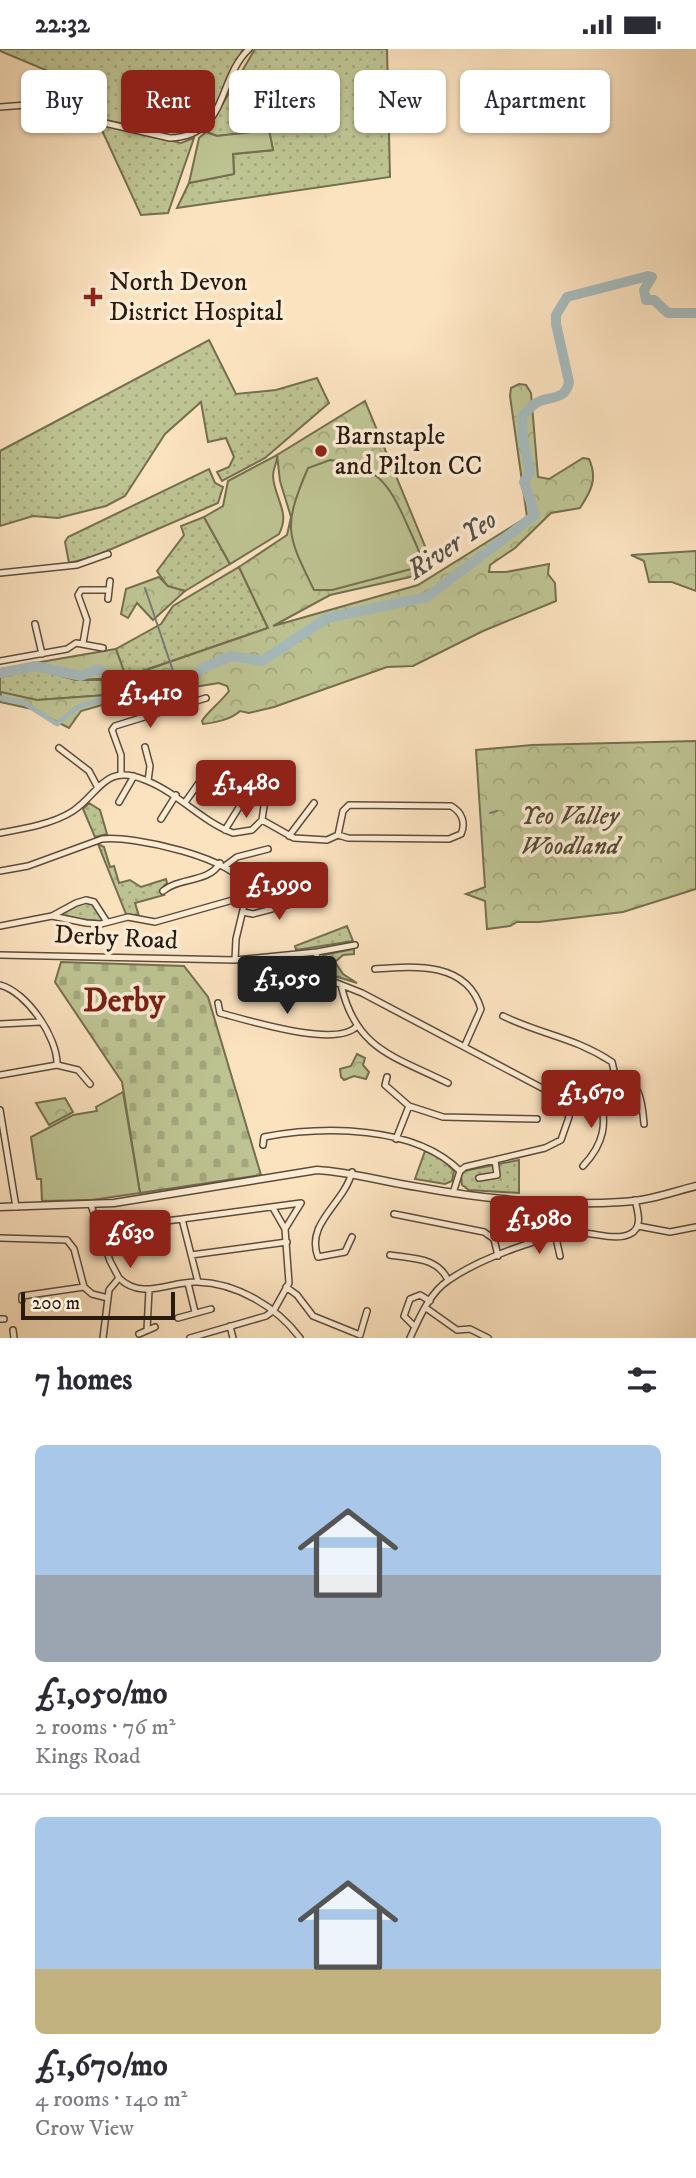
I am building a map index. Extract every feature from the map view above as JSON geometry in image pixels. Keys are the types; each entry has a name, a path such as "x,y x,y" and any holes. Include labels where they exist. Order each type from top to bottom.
{"street":[{"path":"0,107 26,106 170,138 188,138 211,118 249,49"},
{"path":"0,573 77,565 108,554"},
{"path":"108,599 110,581"},
{"path":"83,642 87,619 78,595 84,587 109,590"},
{"path":"35,624 40,633 42,654"},
{"path":"0,661 42,654 83,642 103,648"},
{"path":"121,774 121,755 113,730 115,726 206,698"},
{"path":"145,747 150,765 148,781"},
{"path":"60,748 89,771 97,786"},
{"path":"186,801 208,770"},
{"path":"0,833 67,814 97,786 121,774 148,781 176,795 225,830 244,833 262,820 265,799 275,787"},
{"path":"119,802 134,776"},
{"path":"161,819 176,795"},
{"path":"225,830 246,796"},
{"path":"289,836 314,803"},
{"path":"262,820 289,836 327,840 338,835 365,841 449,839 461,834 464,822 451,806 349,805 343,811 338,835"},
{"path":"0,871 28,866 105,839 135,841 223,865 246,883 247,896 236,939 235,960"},
{"path":"163,891 169,886 213,873 237,857 268,849"},
{"path":"52,916 86,923 128,917 155,922 247,896"},
{"path":"243,912 253,914 314,898"},
{"path":"0,926 52,916 86,900 94,902 107,922"},
{"name":"Derby Road","path":"0,955 235,960 317,952 355,944"},
{"path":"315,974 317,952"},
{"path":"263,959 315,974 341,985 465,1045 552,1091 568,1108 566,1133 554,1145 460,1171"},
{"path":"374,969 430,967 462,981 474,993 481,1009 465,1045"},
{"path":"0,985 22,995 57,1049 57,1065"},
{"path":"341,985 356,1027 369,1041 387,1053 449,1083"},
{"path":"218,1003 220,1013 290,1030 344,1034 356,1027"},
{"path":"503,1016 524,1026 573,1039 595,1050 612,1062 615,1075"},
{"path":"0,1024 40,1022"},
{"path":"0,1075 57,1065 78,1070 90,1084"},
{"path":"568,1108 599,1095 615,1075"},
{"path":"615,1075 635,1085 641,1095 644,1123"},
{"path":"387,1077 385,1085 409,1106 443,1117 537,1119"},
{"path":"583,1166 595,1154 603,1136 605,1115 599,1095"},
{"path":"396,1139 409,1106"},
{"path":"0,1110 16,1207"},
{"path":"263,1145 264,1137 327,1130 355,1130 396,1139 448,1160 460,1171"},
{"path":"479,1178 497,1175 495,1160"},
{"path":"0,1207 90,1205 317,1170 352,1173 453,1193 568,1201 635,1201 696,1186"},
{"path":"453,1193 460,1171"},
{"path":"352,1173 348,1188 318,1226 314,1239 318,1257 345,1252 352,1237"},
{"path":"635,1201 638,1226"},
{"path":"166,1221 301,1203 285,1229"},
{"path":"90,1205 119,1278 134,1288 149,1290 198,1282 252,1296 274,1310 300,1338"},
{"path":"190,1338 265,1316 274,1310 291,1273 285,1229 272,1208"},
{"path":"394,1214 484,1232 494,1239 498,1256"},
{"path":"182,1219 198,1282"},
{"path":"410,1338 430,1301 448,1280 498,1256 580,1233 625,1236 638,1226 670,1232 696,1227"},
{"path":"0,1238 67,1240 74,1249 84,1287 92,1294 108,1298"},
{"path":"556,1238 561,1256"},
{"path":"191,1255 287,1242"},
{"path":"390,1255 432,1262 440,1266 448,1280"},
{"path":"103,1338 110,1287 119,1278"},
{"path":"188,1283 195,1312"},
{"path":"22,1296 68,1292 84,1287"},
{"path":"286,1287 297,1295 313,1316 359,1335 367,1311"},
{"path":"147,1330 149,1290"},
{"path":"415,1327 404,1316 410,1299 420,1295 430,1301"},
{"path":"426,1308 457,1330 470,1329 488,1338"},
{"path":"178,1318 211,1309"},
{"path":"230,1326 233,1338"},
{"path":"139,1334 155,1327"},
{"path":"13,1329 14,1338"}],"green space":[{"path":"243,49 234,70 229,70 229,80 215,108 215,70 121,70 121,124 107,120 107,70 46,70 0,51"},
{"path":"255,49 387,49 387,70 354,70 354,133 389,133 390,177 177,208 189,183 234,174 233,154 273,150 270,133 340,133 340,70 243,70"},
{"path":"229,93 229,133 243,133 217,136 209,133 215,133 215,117"},
{"path":"107,126 121,129 121,133 138,133 181,143 194,138 168,213 141,215 103,133 107,133"},
{"path":"205,133 217,136 270,133 273,150 233,154 234,174 189,183 199,138"},
{"path":"209,340 236,394 276,390 317,378 329,403 265,458 222,481 217,472 229,467 234,457 226,438 208,442 201,402 165,434 125,496 106,506 58,518 33,516 0,526 0,451"},
{"path":"519,384 526,385 531,393 538,477 549,479 583,458 589,459 593,479 580,508 551,513 515,548 490,565 489,572 506,572 549,564 548,574 555,583 556,601 483,631 413,666 387,667 274,707 249,713 240,711 218,722 203,724 202,721 229,691 227,686 219,683 137,696 149,690 118,678 76,680 38,668 0,677 0,669 116,649 126,677 268,628 239,567 287,535 291,517 280,481 277,455 365,401 434,568 419,575 330,595 273,626 418,585 527,517 510,396 511,388"},
{"path":"277,455 273,476 283,512 279,534 230,564 204,517 223,506 228,481"},
{"path":"330,460 359,467 379,478 393,496 423,563 415,568 332,590 314,590 293,542 292,517 294,504 308,468"},
{"path":"209,469 215,483 223,487 218,503 93,557 69,563 65,542 68,537"},
{"path":"204,517 230,564 185,591 168,587 157,571 184,535 181,526"},
{"path":"696,551 696,591 672,582 649,582 644,561 631,555"},
{"path":"239,567 268,628 125,677 116,649 161,624 173,606"},
{"path":"159,577 168,586 185,591 153,620 137,603 128,618 121,614 126,589"},
{"path":"37,669 76,680 114,680 116,687 137,696 109,703 106,695 37,700 0,694 0,677"},
{"path":"1,692 37,700 106,695 109,703 81,711 69,728 32,709 0,702"},
{"name":"Yeo Valley Woodland","path":"696,741 696,889 623,912 517,922 510,926 487,929 485,901 466,894 485,887 476,750 532,745"},
{"path":"89,803 100,810 107,834 95,837 83,809"},
{"path":"98,844 104,847 110,867 114,866 119,883 130,880 141,887 166,879 167,883 160,891 164,895 135,903 139,916 126,914"},
{"path":"94,902 107,922 53,916 76,903"},
{"path":"347,926 353,941 296,950 295,946"},
{"path":"354,949 354,954 343,955 335,962 343,974 357,983 322,972 323,955"},
{"path":"61,962 184,966 208,997 261,1175 140,1193 122,1082 55,982"},
{"path":"357,1054 365,1058 363,1065 369,1072 366,1079 354,1076 344,1080 340,1069 351,1066"},
{"path":"123,1092 140,1193 92,1200 42,1201 41,1179 37,1179 31,1137 73,1115 97,1111 96,1107"},
{"path":"65,1098 73,1112 49,1125 36,1103"},
{"path":"425,1151 441,1158 454,1171 452,1181 445,1184 415,1179"},
{"path":"519,1160 519,1193 469,1190 462,1185 461,1176 464,1171"}],"water":[{"path":"118,678 150,690 136,696 127,692 125,687 116,687 114,680"}],"waterway":[{"name":"River Yeo","path":"0,673 35,666 81,676 98,669 132,690 194,677 202,668 232,656 262,661 327,618 427,597 535,515 524,482 530,472 523,439 522,416 536,403 560,395 567,388 569,382 556,324 556,315 567,297 648,276 652,277 644,290 646,300 654,300 668,313 696,313"},
{"path":"145,588 173,671 169,683"},
{"path":"0,698 24,703 57,724 78,707 132,690"},
{"path":"490,813 497,811"}],"place":[{"name":"North Devon District Hospital","path":"93,297"},
{"name":"Barnstaple and Pilton CC","path":"321,451"}],"district":[{"name":"Derby","path":"124,1001"}]}
